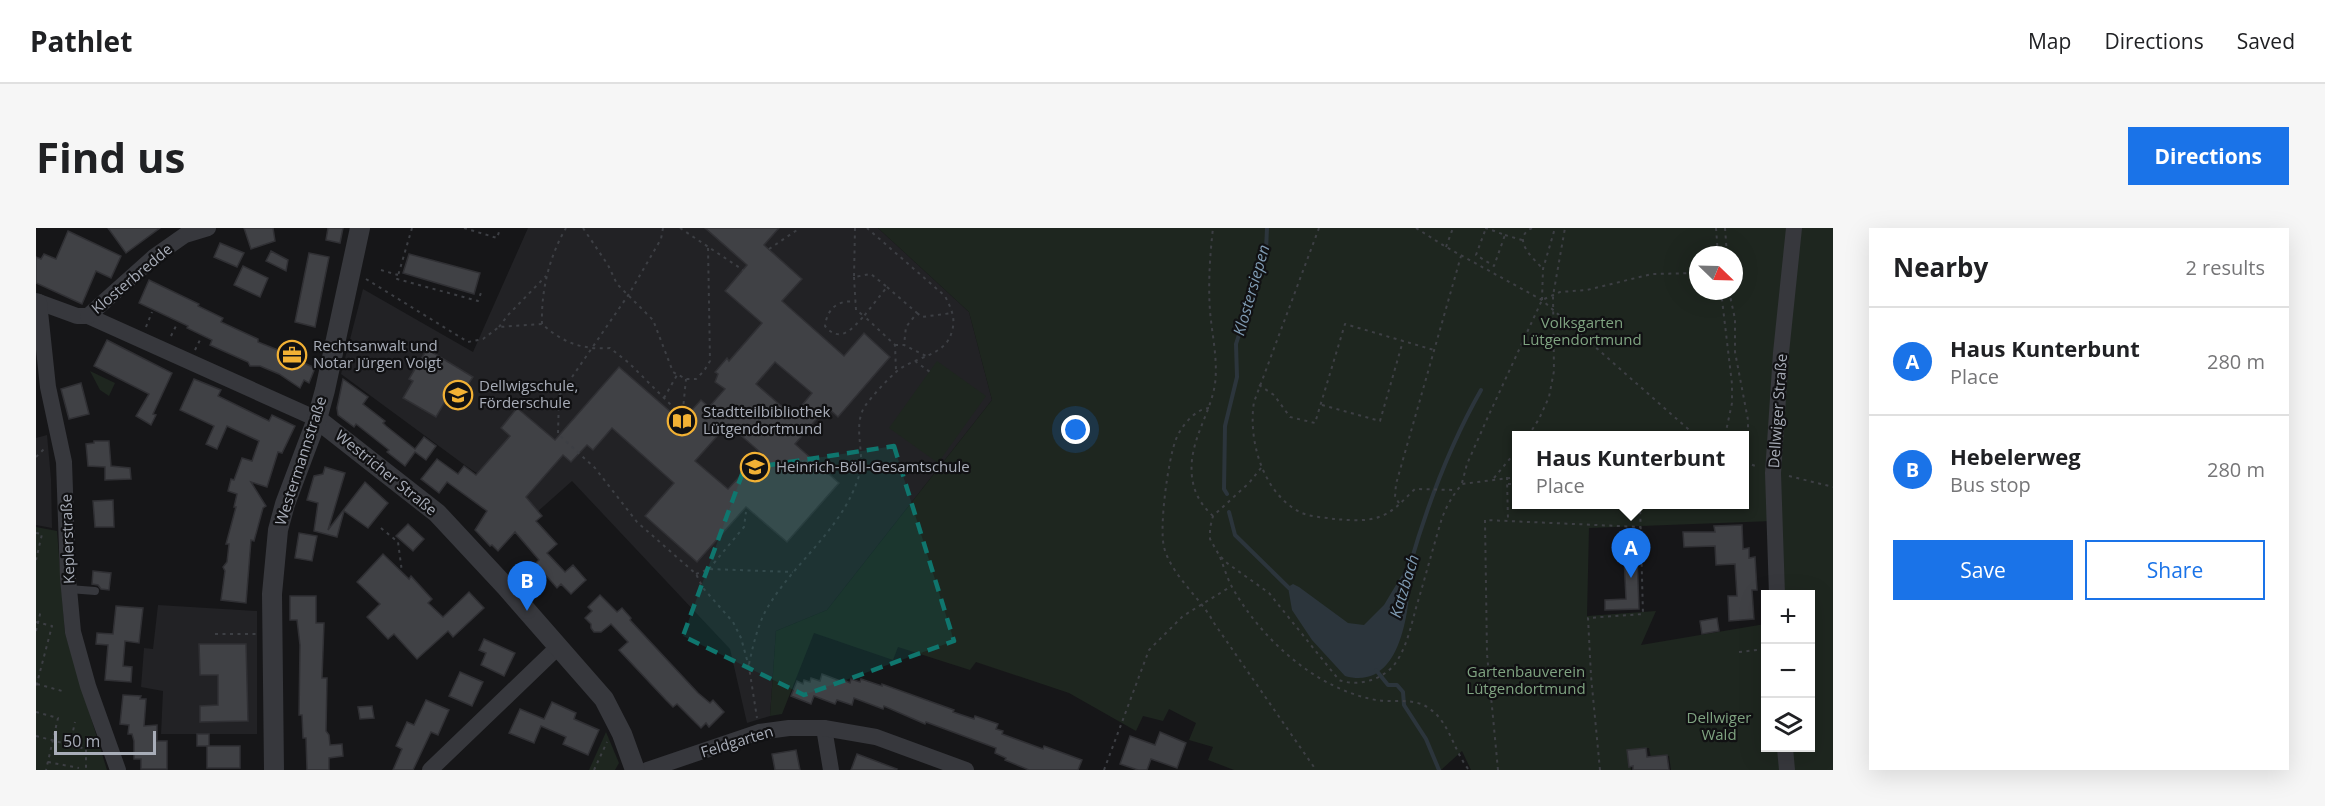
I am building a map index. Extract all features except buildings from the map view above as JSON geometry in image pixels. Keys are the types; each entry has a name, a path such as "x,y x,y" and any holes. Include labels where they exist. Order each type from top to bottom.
{"street":[{"name":"Klosterbredde","path":"88,316 155,256 185,235 208,228"},
{"name":"Westermannstraße","path":"274,770 272,635 278,530 285,504 317,420 360,228"},
{"name":"Dellwiger Straße","path":"1777,590 1773,473 1781,353 1794,228"},
{"name":"Westricher Straße","path":"37,302 77,316 88,316 317,420 437,513 604,699 622,734 635,770"},
{"name":"Keplerstraße","path":"37,302 48,387 64,462 73,632 88,686 118,770"},
{"path":"430,770 558,647"},
{"name":"Feldgarten","path":"647,770 759,732 789,728 824,728 876,737 966,770"},
{"path":"824,728 831,770"},
{"path":"1785,752 1787,770"}],"lane":[{"path":"69,589 95,591"}],"path":[{"path":"412,228 397,279 478,301 482,290"},
{"path":"464,228 498,238 499,232"},
{"path":"542,324 543,294 547,275 566,228"},
{"path":"583,228 608,265 617,284 653,320 673,372 686,379 696,379 710,361 708,246"},
{"path":"663,228 661,239 629,294 559,396 558,434 595,468 637,522 696,574 703,588 733,622 741,638 749,667 759,732"},
{"path":"680,228 743,270"},
{"path":"768,249 800,228"},
{"path":"855,228 856,310 895,345 904,345 926,356"},
{"path":"749,667 756,634 765,612 793,572 822,539 850,498 861,466 858,438 864,407 896,371 940,350 950,339 954,325 945,297 867,228"},
{"path":"1213,228 1209,290 1216,355 1215,384 1193,451 1192,476 1200,501 1213,516"},
{"path":"1319,228 1254,402 1252,429 1261,468 1289,505 1307,515 1346,520 1371,519 1395,509 1415,489 1457,490"},
{"path":"1416,228 1446,248 1542,300 1691,431"},
{"path":"1446,248 1453,228"},
{"path":"1504,235 1494,266 1476,255 1485,228 1523,240"},
{"path":"1532,228 1527,230 1523,240 1528,253 1544,269"},
{"path":"1339,680 1356,683 1377,678 1394,665 1402,651 1442,518 1448,503 1462,484 1471,455 1542,300 1544,269 1555,228"},
{"path":"1531,431 1549,397 1554,371 1553,296 1565,228"},
{"path":"1716,228 1717,246"},
{"path":"1725,228 1726,246"},
{"path":"1399,503 1395,497 1396,484 1461,256"},
{"path":"351,270 468,342 483,339 500,327 516,306 547,275"},
{"path":"381,270 398,274"},
{"path":"1542,300 1560,292 1587,290 1652,274 1689,273"},
{"path":"854,277 871,274 922,317 952,313"},
{"path":"856,302 838,303 826,316 825,326 831,333 839,335 850,330 887,287"},
{"path":"1722,300 1732,384 1732,403 1726,431"},
{"path":"1731,300 1735,319 1735,352 1748,420 1748,431"},
{"path":"145,330 152,312"},
{"path":"904,345 906,327 916,313"},
{"path":"170,339 177,324"},
{"path":"500,327 542,324 564,340 591,350 610,348 629,363 675,409 683,409 686,379"},
{"path":"1259,385 1274,395 1290,417 1315,423 1345,324 1434,350"},
{"path":"195,350 201,338"},
{"path":"1321,404 1380,421 1403,341"},
{"path":"895,345 896,371"},
{"path":"915,361 930,372"},
{"path":"664,398 677,375"},
{"path":"1209,408 1203,408 1195,414 1175,441 1162,527 1164,546 1171,564 1203,605 1316,770"},
{"path":"1494,479 1512,456"},
{"path":"1261,468 1249,483 1213,516 1210,539 1231,586 1267,635 1294,660 1344,690 1376,700 1421,704 1431,710 1446,728 1469,770"},
{"path":"1773,473 1833,487"},
{"path":"1507,477 1508,521"},
{"path":"1462,484 1512,477"},
{"path":"1507,484 1512,484"},
{"path":"1600,770 1588,618 1643,614 1640,509"},
{"path":"709,569 744,527 746,512"},
{"path":"1498,770 1487,654 1485,520 1641,527"},
{"path":"381,528 398,542 402,572"},
{"path":"36,533 42,534 36,560"},
{"path":"1219,555 1269,593 1339,680 1344,690"},
{"path":"696,574 709,569 793,572"},
{"path":"1104,770 1149,650 1183,616 1231,586"},
{"path":"36,632 41,610"},
{"path":"37,622 52,626 36,686 62,691"},
{"path":"215,634 272,635"},
{"path":"1739,652 1761,650"},
{"path":"36,660 43,661"},
{"path":"36,712 58,718 46,770"},
{"path":"70,745 75,722"},
{"path":"36,736 86,749 86,770"},
{"path":"594,770 606,743 612,739"},
{"path":"48,762 79,768"}],"highlighted area":[{"path":"894,446 954,641 804,695 683,636 744,469"}],"shaded area":[{"name":"Heinrich-Böll-Gesamtschule","path":"528,228 878,228 969,312 992,400 827,610 776,631 770,716 747,723 730,649 572,481 536,513 466,466 341,374 363,289 473,352"},
{"path":"47,435 52,528 36,525 36,438"},
{"path":"158,605 257,611 257,734 161,734 163,691 141,687 144,648 153,649"}],"green space":[{"path":"878,228 1833,228 1833,770 1671,770 1669,756 1651,758 1649,748 1629,750 1631,770 1471,770 1462,751 1441,770 1234,770 1208,760 1213,747 1189,740 1196,723 1169,709 1163,721 1143,716 1136,731 1069,693 976,662 970,670 898,647 893,660 814,633 782,714 770,716 776,631 827,610 992,400 969,312","holes":["1773,521 1777,590 1815,590 1815,752 1761,752 1761,625 1641,645 1656,611 1587,616 1589,528"]},
{"path":"937,361 986,396 938,463 889,428"},
{"path":"90,371 115,383 109,396 100,390"},
{"path":"36,527 57,531 65,633 107,770 36,770"},
{"path":"606,732 619,763 615,770 589,770"}],"water":[{"path":"1411,560 1406,618 1392,657 1381,670 1365,677 1345,676 1312,640 1292,610 1288,587 1293,584 1299,587 1348,623 1364,625 1384,605"}],"waterway":[{"name":"Klostersiepen","path":"1227,494 1224,489 1225,426 1237,377 1236,344 1266,251 1267,228"},
{"name":"Katzbach","path":"1410,565 1441,475 1481,390"},
{"name":"Klostersiepen","path":"1229,512 1235,535 1289,588"},
{"name":"Katzbach","path":"1376,670 1388,685 1397,685 1403,692 1404,705 1426,739 1439,770"}],"place":[{"name":"Rechtsanwalt und Notar Jürgen Voigt","path":"292,355"},
{"name":"Dellwigschule, Förderschule","path":"458,395"},
{"name":"Stadtteilbibliothek Lütgendortmund","path":"682,421"},
{"name":"Heinrich-Böll-Gesamtschule","path":"755,467"},
{"name":"Haus Kunterbunt","path":"1631,578"},
{"name":"Hebelerweg","path":"527,611"}],"park label":[{"name":"Volksgarten Lütgendortmund","path":"1582,332"},
{"name":"Gartenbauverein Lütgendortmund","path":"1526,680"},
{"name":"Dellwiger Wald","path":"1719,726"}]}
